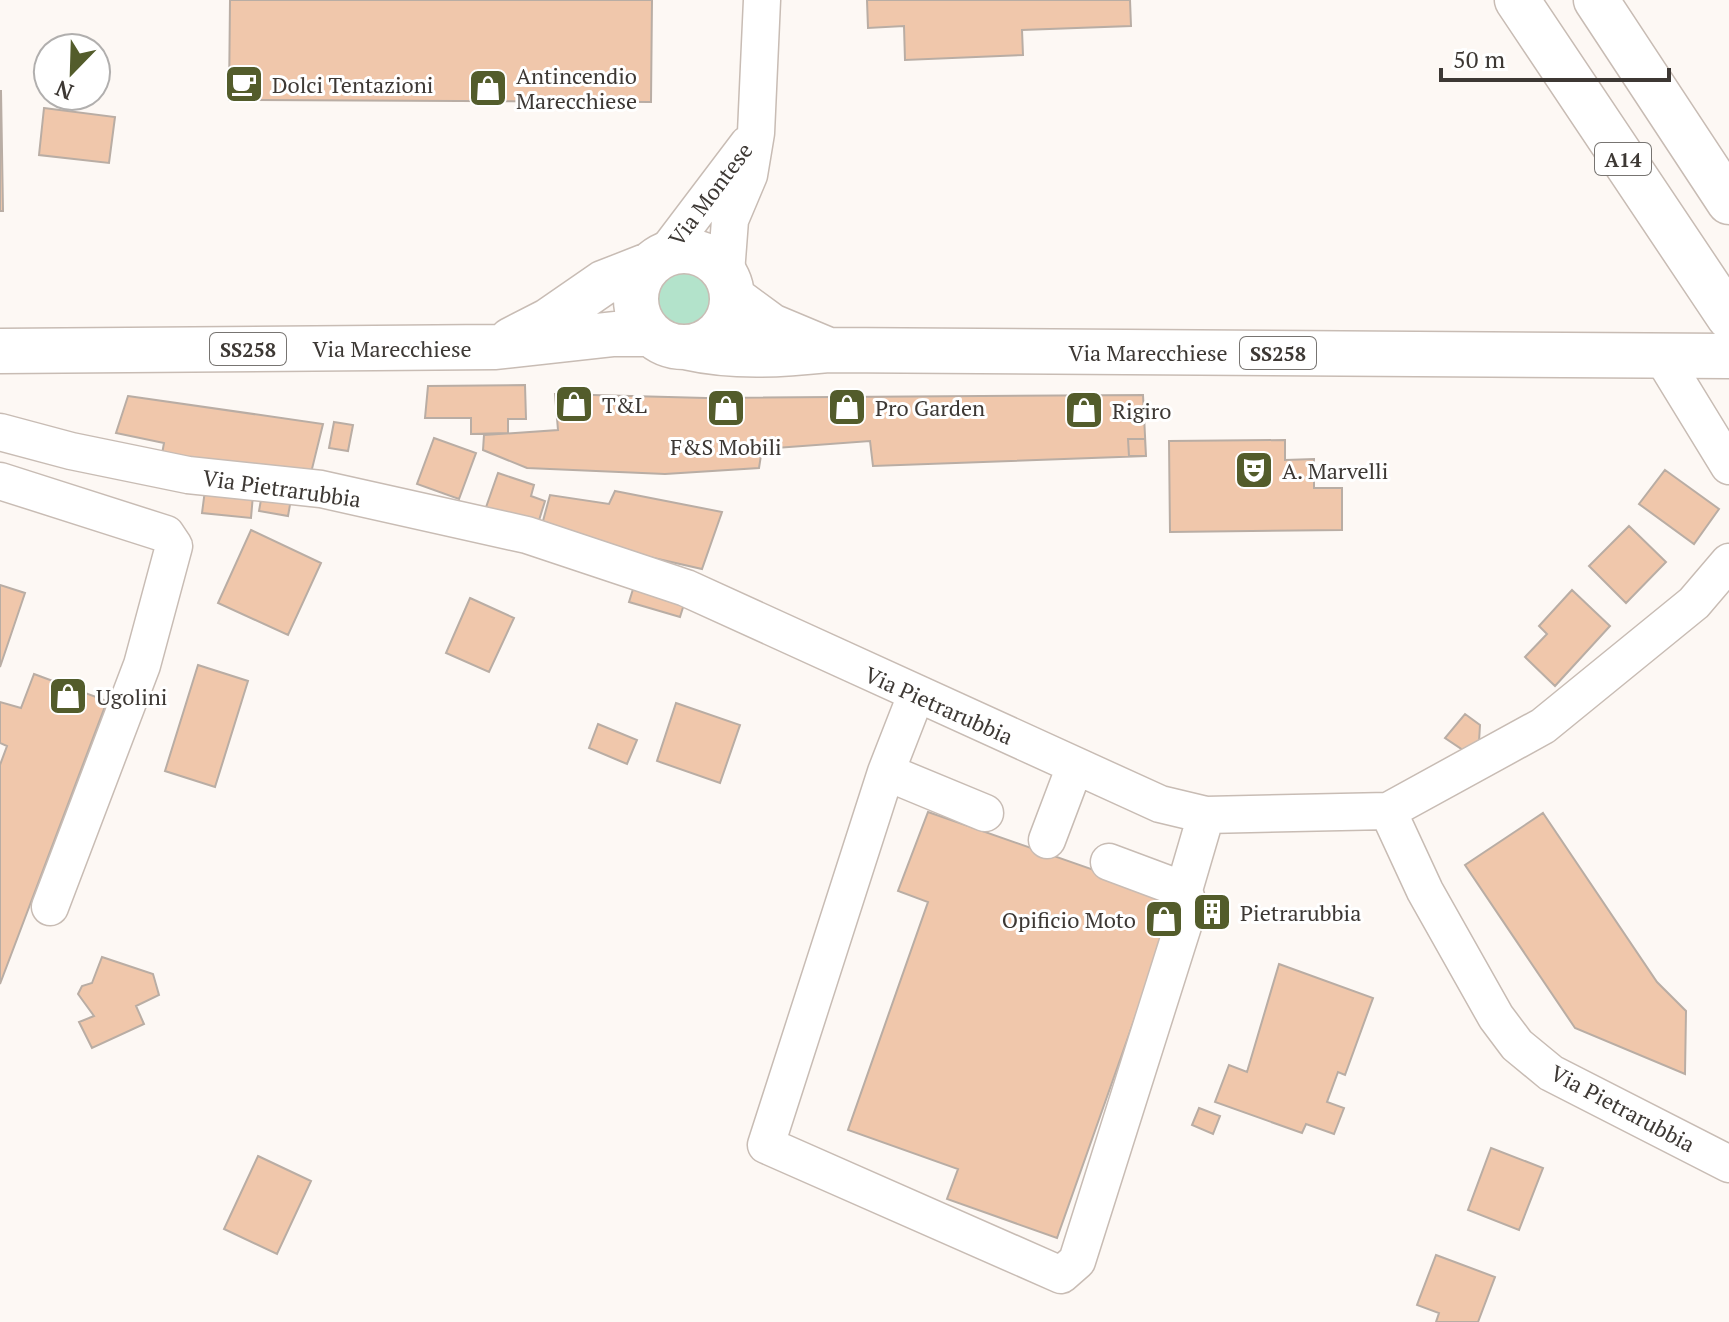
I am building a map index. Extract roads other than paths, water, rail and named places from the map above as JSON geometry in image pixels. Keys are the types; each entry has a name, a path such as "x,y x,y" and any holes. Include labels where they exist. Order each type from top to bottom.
{"main road":[{"name":"A14","path":"1517,0 1729,317"},
{"name":"A14","path":"1596,0 1729,202"},
{"name":"Via Marecchiese","path":"496,347 548,321 603,283 656,260 694,252 708,257 729,285 771,326 828,350"},
{"path":"656,260 636,292 641,322 668,341"},
{"name":"Via Marecchiese","path":"668,341 713,338 724,327 729,285"},
{"name":"Via Marecchiese","path":"0,351 496,347 614,334 668,341 722,355 751,356 828,350 1729,356"}],"street":[{"name":"Via Montese","path":"729,285 730,220 749,175 756,133 762,0"},
{"name":"Via Montese","path":"656,260 756,133"},
{"path":"1661,355 1729,466"},
{"name":"Via Pietrarubbia","path":"0,432 71,451 188,475 321,489 527,535 686,588 1160,804 1206,815 1388,811 1425,891 1496,1017 1517,1045 1551,1073 1729,1164"},
{"path":"0,481 114,525 166,534 174,546 142,665 50,907"},
{"path":"1388,811 1543,726 1694,603 1729,562"},
{"path":"916,695 886,772 766,1145 1061,1275 1077,1261 1189,907 1184,890 1206,815"},
{"path":"1047,840 1075,766"},
{"path":"886,772 985,813"},
{"path":"1109,862 1184,890"}],"place":[{"name":"Dolci Tentazioni","path":"244,84"},
{"name":"Antincendio Marecchiese","path":"488,88"},
{"name":"T&L","path":"574,404"},
{"name":"Pro Garden","path":"847,407"},
{"name":"F&S Mobili","path":"726,408"},
{"name":"Rigiro","path":"1084,410"},
{"name":"A. Marvelli","path":"1254,470"},
{"name":"Ugolini","path":"68,696"},
{"name":"Pietrarubbia","path":"1212,912"},
{"name":"Opificio Moto","path":"1164,919"}]}
